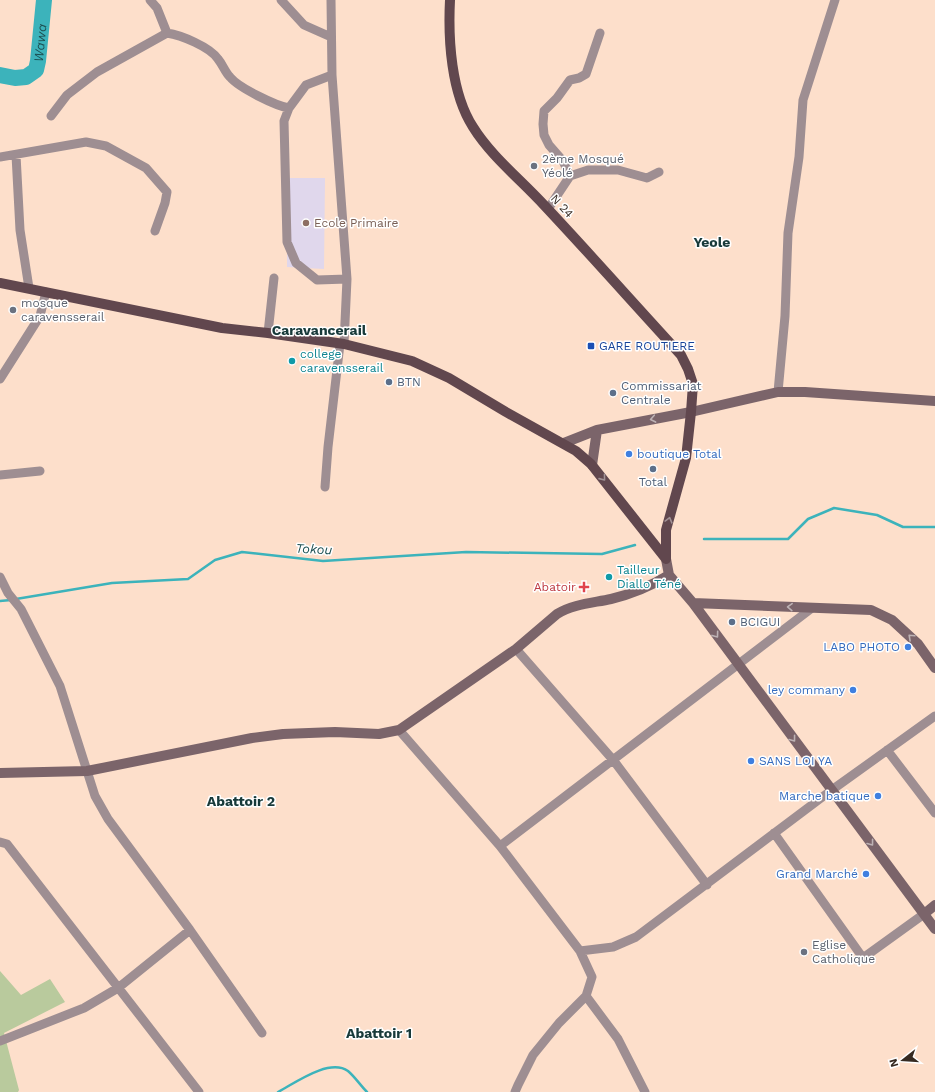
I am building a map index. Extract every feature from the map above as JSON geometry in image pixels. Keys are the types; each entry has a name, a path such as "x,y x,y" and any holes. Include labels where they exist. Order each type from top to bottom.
{"main road":[{"name":"N 24","path":"450,0 449,29 452,62 459,97 472,126 490,150 548,209 681,355 688,369 693,384 686,458 666,530 666,559"},
{"path":"0,283 222,328 342,344 412,360 449,378 506,412 576,450 592,465 666,559"}],"street":[{"path":"150,0 157,8 167,33"},
{"path":"281,0 304,25 331,37"},
{"path":"325,488 328,447 342,344 347,279 332,75 331,0"},
{"path":"778,392 786,316 788,233 799,157 803,100 835,0"},
{"path":"51,116 67,95 97,72 167,33 174,34 210,50 218,58 230,78 280,106 289,108"},
{"path":"570,176 563,161 549,145 544,135 544,111 557,98 570,80 579,78 586,74 600,33"},
{"path":"332,75 306,85 289,108 284,121 287,242 296,263 317,280 347,279"},
{"path":"0,157 86,142 106,146 146,168 167,192 165,203 155,231"},
{"path":"16,155 20,230 28,288"},
{"path":"548,209 570,176 588,170 618,170 635,176 647,178 659,172"},
{"path":"268,333 274,278"},
{"path":"0,379 40,316 46,292"},
{"path":"564,443 597,430 691,412 778,392 805,392 935,401"},
{"path":"592,465 597,430"},
{"path":"0,475 40,471"},
{"path":"666,559 669,575 693,603 935,929"},
{"path":"0,773 87,771 252,738 283,734 335,732 379,734 399,730 516,650 557,614 579,605 633,593 653,585 669,575"},
{"path":"0,577 8,593 21,609 60,686 95,796 108,818 190,930 262,1033"},
{"path":"693,603 871,610 892,620 918,644 935,668"},
{"path":"500,846 812,608"},
{"path":"516,650 614,760 707,885"},
{"path":"580,951 613,947 636,937 707,885 831,790 935,716"},
{"path":"399,730 500,846 580,951 592,977 586,996 558,1023 533,1055 515,1092"},
{"path":"887,750 935,813"},
{"path":"774,833 863,958 935,906"},
{"path":"0,842 7,844 198,1092"},
{"path":"0,1041 84,1008 118,988 190,930"},
{"path":"586,996 618,1039 645,1092"}],"shaded area":[{"name":"Ecole Primaire","path":"288,178 325,178 324,269 287,267"}],"green space":[{"path":"0,971 21,995 50,979 65,1002 4,1033 19,1090 18,1092 0,1092"}],"waterway":[{"name":"Wawa","path":"0,75 15,78 26,77 36,70 44,0"},
{"path":"704,539 788,539 808,519 834,508 877,515 903,527 935,527"},
{"name":"Tokou","path":"16,599 112,583 188,579 215,560 242,552 323,561 466,552 602,554 635,545"},
{"name":"Tokou","path":"0,601 11,600"},
{"path":"278,1092 312,1073 331,1068 340,1068 348,1071 367,1092"}],"place":[{"name":"2ème Mosqué Yéolé","path":"534,166"},
{"name":"Ecole Primaire","path":"306,223"},
{"name":"mosque caravensserail","path":"13,310"},
{"name":"GARE ROUTIERE","path":"591,346"},
{"name":"college caravensserail","path":"292,361"},
{"name":"BTN","path":"389,382"},
{"name":"Commissariat Centrale","path":"613,393"},
{"name":"boutique Total","path":"629,454"},
{"name":"Total","path":"653,469"},
{"name":"Tailleur Diallo Téné","path":"609,577"},
{"name":"Abatoir","path":"584,587"},
{"name":"BCIGUI","path":"732,622"},
{"name":"LABO PHOTO","path":"908,647"},
{"name":"ley commany","path":"853,690"},
{"name":"SANS LOI YA","path":"751,761"},
{"name":"Marche batique","path":"878,796"},
{"name":"Grand Marché","path":"866,874"},
{"name":"Eglise Catholique","path":"804,952"}],"district":[{"name":"Yeole","path":"712,242"},
{"name":"Caravancerail","path":"319,330"},
{"name":"Abattoir 2","path":"241,801"},
{"name":"Abattoir 1","path":"379,1033"}]}
